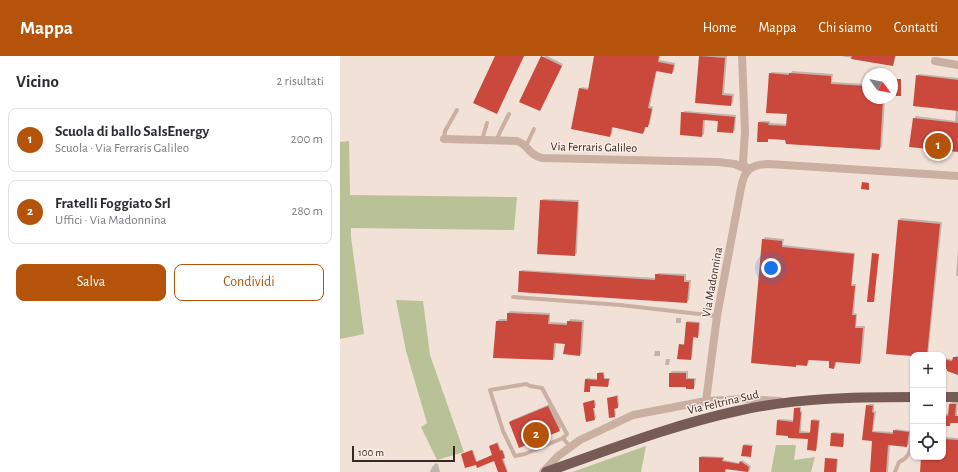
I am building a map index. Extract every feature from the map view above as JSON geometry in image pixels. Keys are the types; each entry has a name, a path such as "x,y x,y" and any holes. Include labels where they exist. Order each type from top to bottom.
{"main road":[{"name":"Via Feltrina Sud","path":"545,472 690,423 738,410 789,402 840,398 910,397"},
{"path":"946,397 958,397"}],"street":[{"path":"742,56 745,132 743,162 748,170 758,165 769,164 958,176"},
{"path":"935,62 958,65"},
{"name":"Via Ferraris Galileo","path":"444,139 517,141 526,146 532,154 542,158 718,162 735,164 748,170"},
{"name":"Via Madonnina","path":"706,401 718,316 742,182 745,173 748,170"},
{"path":"545,472 558,456 580,440 633,415 706,401 754,399 789,402"}],"lane":[{"path":"444,139 445,131 457,110"},
{"path":"498,140 499,134 509,114"},
{"path":"482,140 487,123"},
{"path":"526,146 534,129"},
{"path":"513,298 620,305 718,316"},
{"path":"526,384 542,388 567,434 563,438 525,454 514,456 503,431 490,390 526,384"},
{"path":"563,438 570,447"},
{"path":"895,472 899,462 906,459 910,453"}],"green space":[{"path":"349,141 350,195 517,197 514,230 351,228 364,334 340,339 340,142"},
{"path":"396,300 423,301 430,355 464,452 437,460 421,427 427,423 406,351"},
{"path":"776,445 796,445 794,460 815,457 811,472 771,472"},
{"path":"646,446 641,472 572,472"}],"building":[{"path":"495,56 524,56 497,114 473,103"},
{"path":"541,56 562,66 540,111 519,102"},
{"path":"594,56 659,56 658,62 674,65 672,74 656,71 648,108 652,109 648,127 645,127 643,134 612,127 610,137 571,129 579,88 588,90"},
{"path":"699,56 725,58 722,95 732,96 731,106 695,103"},
{"path":"852,56 895,56 893,66 851,59"},
{"path":"769,73 831,76 831,84 862,86 862,104 883,104 880,150 786,144 785,140 768,139 768,142 757,142 758,122 769,123 768,125 786,126 787,114 766,113"},
{"path":"916,75 958,80 958,111 913,106"},
{"path":"898,79 901,79 901,96 898,96"},
{"path":"681,112 735,117 733,133 717,132 718,121 703,120 702,137 680,135"},
{"path":"913,118 958,123 958,152 909,147"},
{"path":"862,182 869,183 869,190 861,189"},
{"path":"540,200 578,202 575,256 537,254"},
{"path":"898,220 940,224 927,352 910,352 910,356 886,354"},
{"path":"762,239 782,241 782,247 854,254 851,286 855,286 852,315 856,315 855,328 863,328 860,364 835,362 834,369 829,368 829,361 808,360 807,366 796,365 796,367 751,363"},
{"path":"872,253 879,254 874,302 867,302"},
{"path":"519,271 655,280 655,274 684,276 684,282 689,282 687,303 518,292"},
{"path":"507,313 549,315 548,324 567,325 567,321 582,322 580,356 563,354 565,344 554,343 553,360 493,358 496,321 507,321"},
{"path":"686,322 699,323 698,338 693,337 691,360 677,359 679,344 684,345"},
{"path":"953,357 958,357 958,375 947,371 946,369 946,360 952,361"},
{"path":"597,373 603,373 604,379 609,379 608,387 590,386 590,392 584,392 585,379 597,380"},
{"path":"669,373 686,373 686,379 694,379 694,389 686,389 686,387 669,387"},
{"path":"617,396 618,408 614,409 615,417 609,418 607,398"},
{"path":"594,400 595,408 593,408 595,420 586,422 583,403"},
{"path":"949,404 956,404 955,416 958,416 958,423 950,423 950,426 946,426 946,416 948,416"},
{"path":"866,405 873,406 872,412 874,413 872,432 893,434 893,430 909,432 907,447 888,445 886,472 870,472 872,441 862,440"},
{"path":"548,406 560,431 519,448 509,422"},
{"path":"794,408 800,408 801,413 799,433 810,433 811,420 819,421 816,451 807,450 808,439 788,438 788,436 776,435 777,420 793,422"},
{"path":"831,433 844,434 843,447 830,446"},
{"path":"946,439 958,440 958,472 920,472 921,460 946,460"},
{"path":"497,443 505,458 502,459 507,472 498,472 494,461 477,468 476,465 465,468 461,454 472,450 476,462 492,455 489,446"},
{"path":"743,445 752,446 751,457 741,456"},
{"path":"699,457 723,458 722,461 739,464 740,461 749,467 748,472 725,469 725,472 699,472"},
{"path":"825,458 837,459 836,472 824,472"}],"place":[{"name":"Scuola di ballo SalsEnergy","path":"938,146"},
{"name":"Fratelli Foggiato Srl","path":"536,435"}]}
